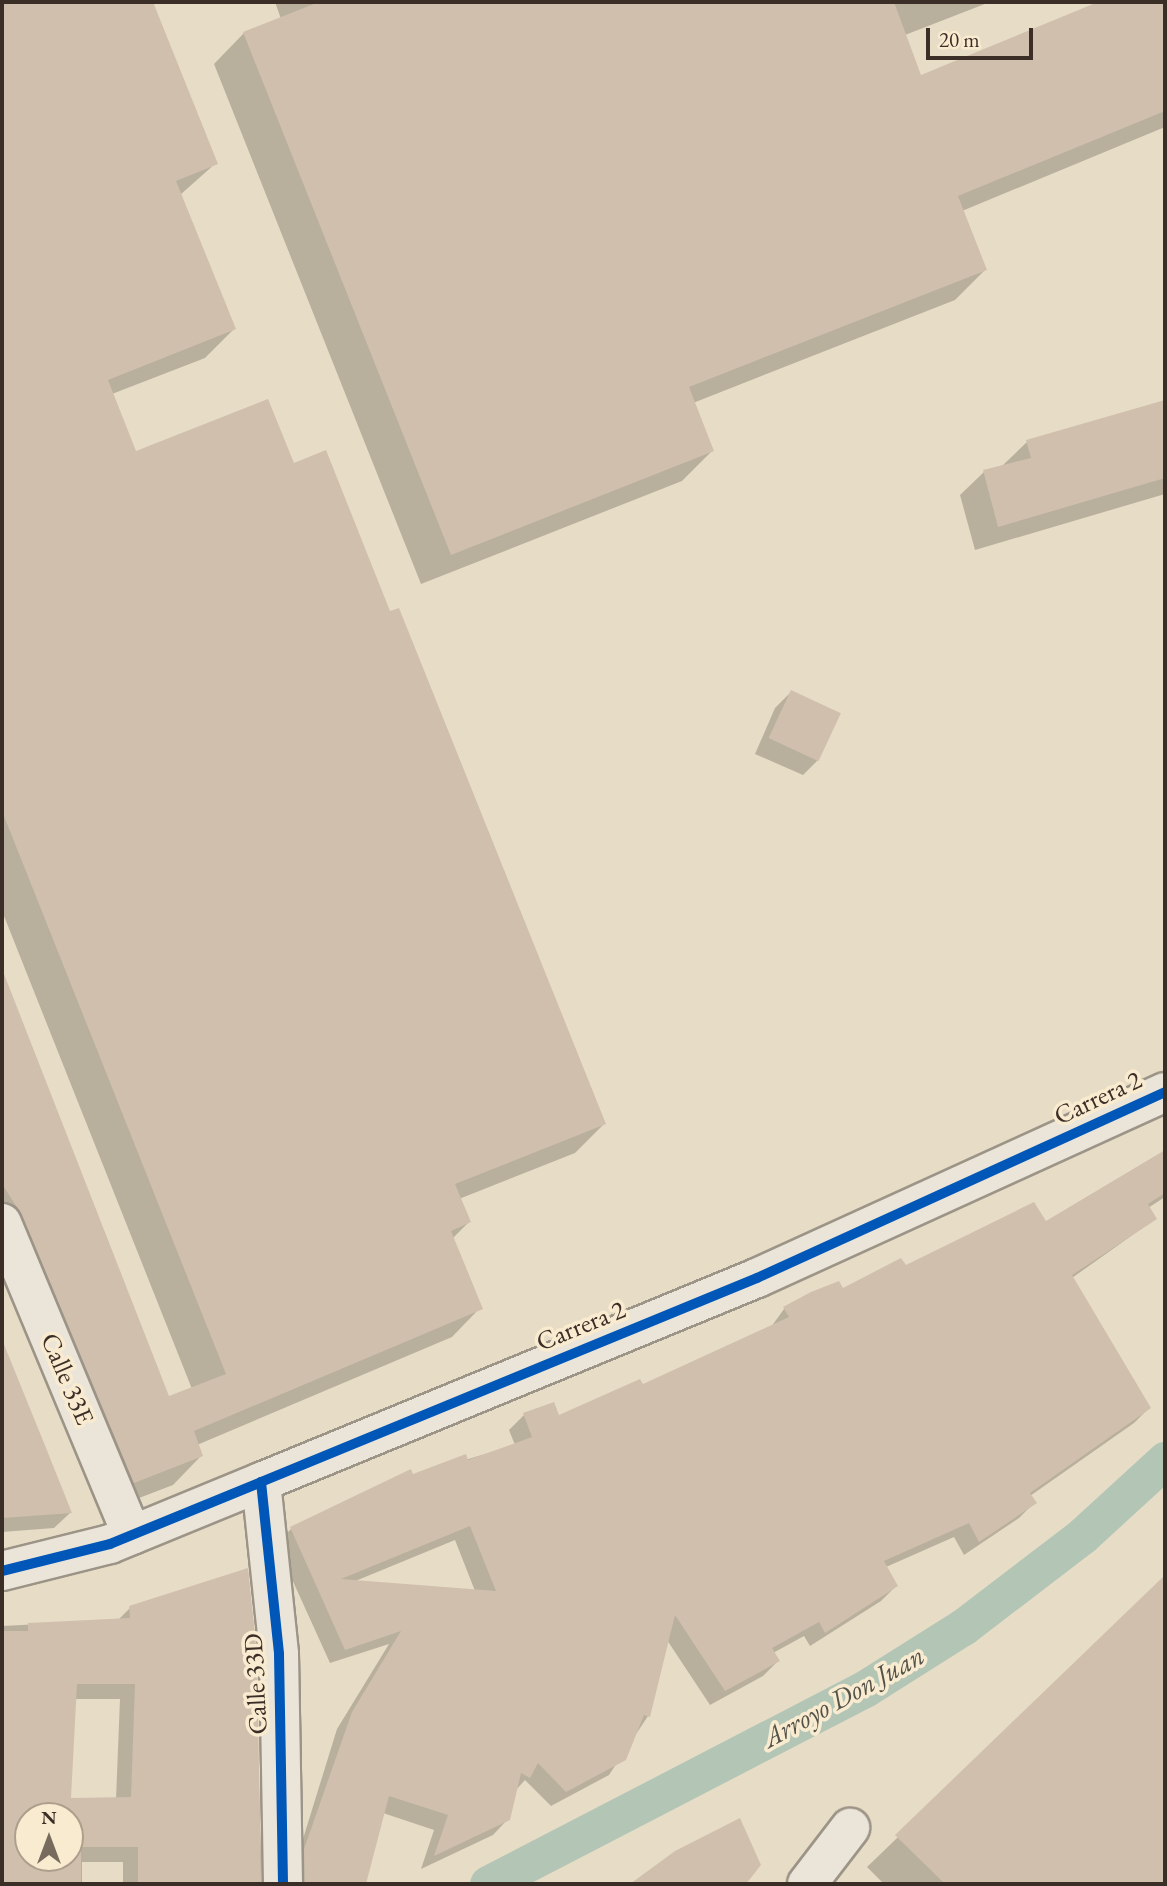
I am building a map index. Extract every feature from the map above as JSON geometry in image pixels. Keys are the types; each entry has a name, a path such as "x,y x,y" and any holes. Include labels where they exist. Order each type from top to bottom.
{"street":[{"name":"Carrera 2","path":"2,1571 132,1535 757,1278 1165,1092"},
{"name":"Calle 33E","path":"2,1223 132,1535"},
{"name":"Calle 33D","path":"261,1482 279,1654 283,1884"},
{"path":"807,1884 850,1828"}],"building":[{"path":"2,2 153,2 218,164 176,181 236,329 108,380 136,451 268,399 294,463 326,450 390,611 399,608 606,1124 455,1184 471,1222 451,1231 483,1309 194,1431 203,1456 134,1483 22,1215 2,1184 4,974 169,1396 226,1374 2,811"},
{"path":"319,2 894,2 921,75 1098,2 1165,2 1165,111 958,196 987,270 689,387 714,451 451,555 243,32"},
{"path":"1165,400 1165,478 998,527 983,470 1031,458 1026,440"},
{"path":"791,690 841,713 818,761 769,738"},
{"path":"1165,1150 1165,1193 1148,1204 1157,1219 1072,1275 1151,1408 1030,1493 1037,1503 979,1542 969,1523 884,1561 898,1586 825,1633 819,1622 772,1648 780,1661 725,1691 675,1615 650,1717 644,1715 626,1760 566,1792 538,1763 530,1778 521,1773 510,1820 434,1856 448,1815 389,1796 366,1884 305,1884 304,1849 352,1712 401,1631 345,1650 290,1527 411,1469 413,1474 466,1454 468,1460 532,1437 523,1413 554,1402 559,1415 640,1379 643,1384 789,1317 783,1307 811,1292 839,1281 843,1288 901,1258 906,1265 1034,1202 1046,1221","holes":["470,1526 496,1591 341,1579"]},
{"path":"3,1342 46,1448 72,1513 2,1518"},
{"path":"248,1568 257,1655 261,1884 138,1884 138,1847 84,1847 84,1802 14,1802 14,1872 81,1872 81,1884 2,1884 2,1631 28,1631 28,1623 130,1618 129,1606","holes":["77,1684 135,1684 131,1797 71,1798"]},
{"path":"1165,1575 1165,1884 945,1884 895,1835"},
{"path":"740,1818 761,1865 746,1884 630,1884 675,1851"}],"waterway":[{"name":"Arroyo Don Juan","path":"488,1884 866,1688 963,1627 1082,1536 1165,1460"}],"cycle path":[{"path":"2,1571 110,1544 757,1278 1165,1092"},
{"path":"261,1482 279,1654 283,1884"}]}
